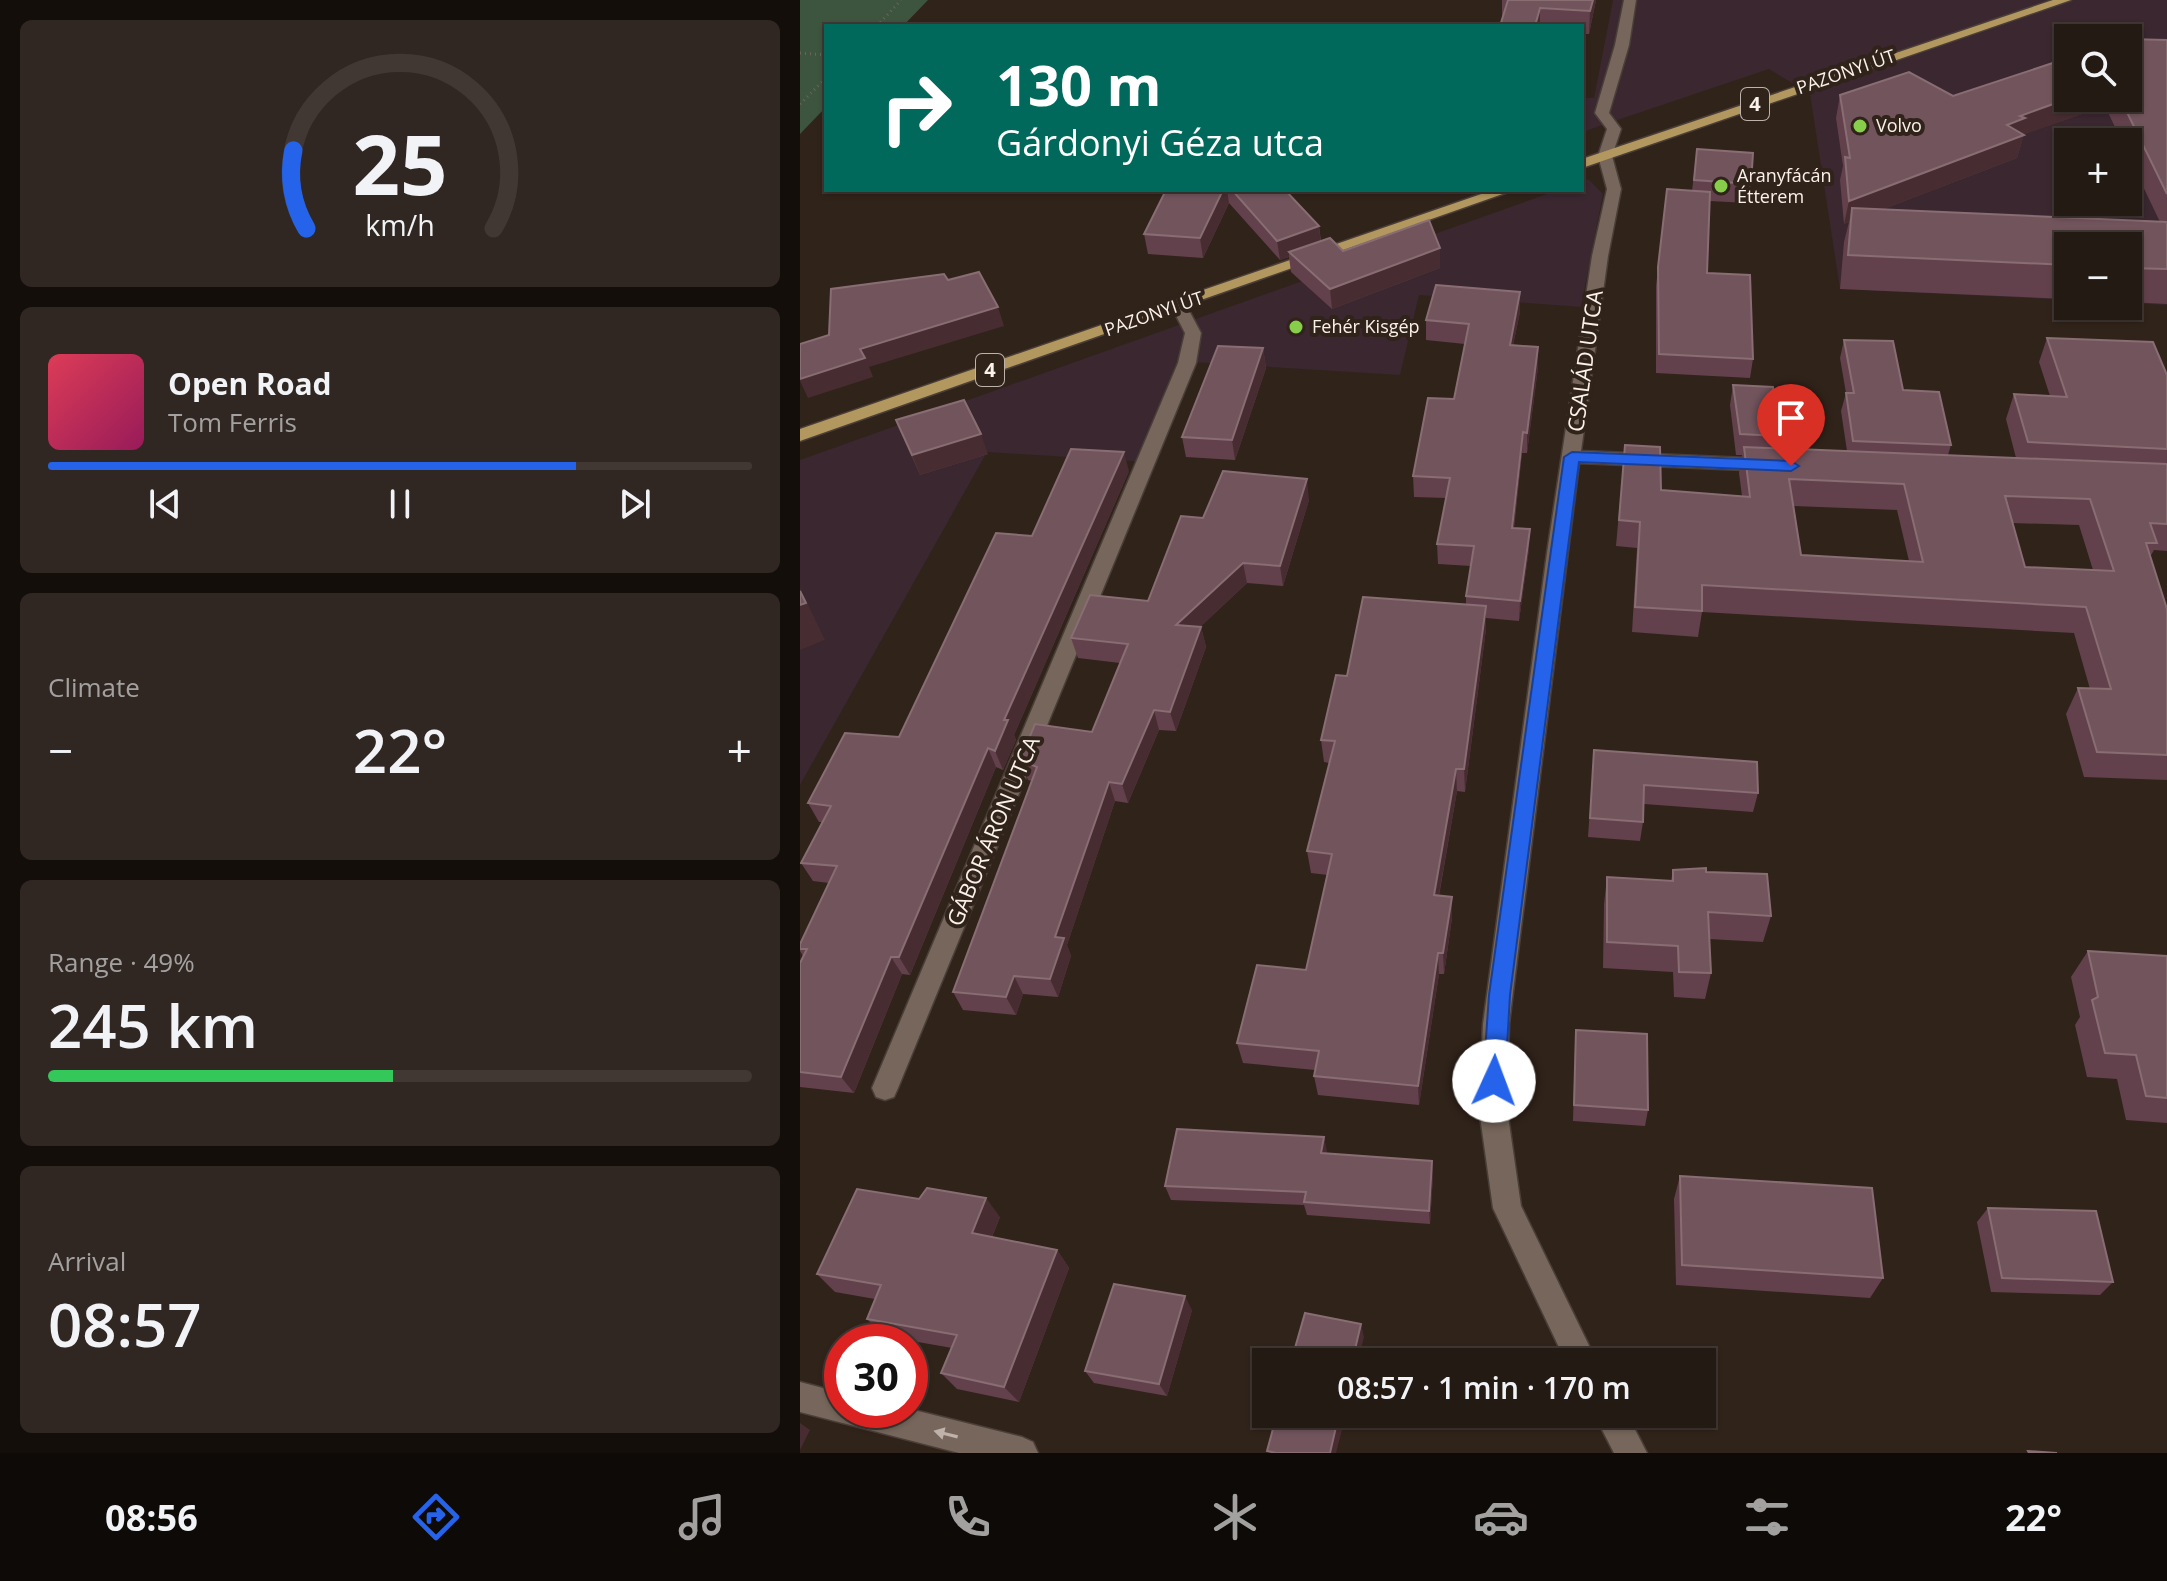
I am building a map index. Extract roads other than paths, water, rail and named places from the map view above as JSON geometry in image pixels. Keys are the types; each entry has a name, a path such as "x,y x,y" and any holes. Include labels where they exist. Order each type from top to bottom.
{"main road":[{"name":"PAZONYI ÚT","path":"1584,163 2065,0"},
{"name":"PAZONYI ÚT","path":"800,435 1501,192"}],"street":[{"name":"CSALÁD UTCA","path":"1575,1348 1507,1208 1493,1109 1497,1009 1600,256 1614,189 1605,156 1614,129 1602,113 1622,45 1630,0"},
{"name":"GÁBOR ÁRON UTCA","path":"885,1088 1187,363 1193,333 1179,306"},
{"path":"1572,457 1791,466"},
{"path":"800,1397 824,1403"},
{"path":"922,1428 1022,1453"},
{"path":"1618,1428 1631,1453"}],"place":[{"name":"Volvo","path":"1860,126"},
{"name":"Aranyfácán Étterem","path":"1721,186"},
{"name":"Fehér Kisgép","path":"1296,327"}]}
